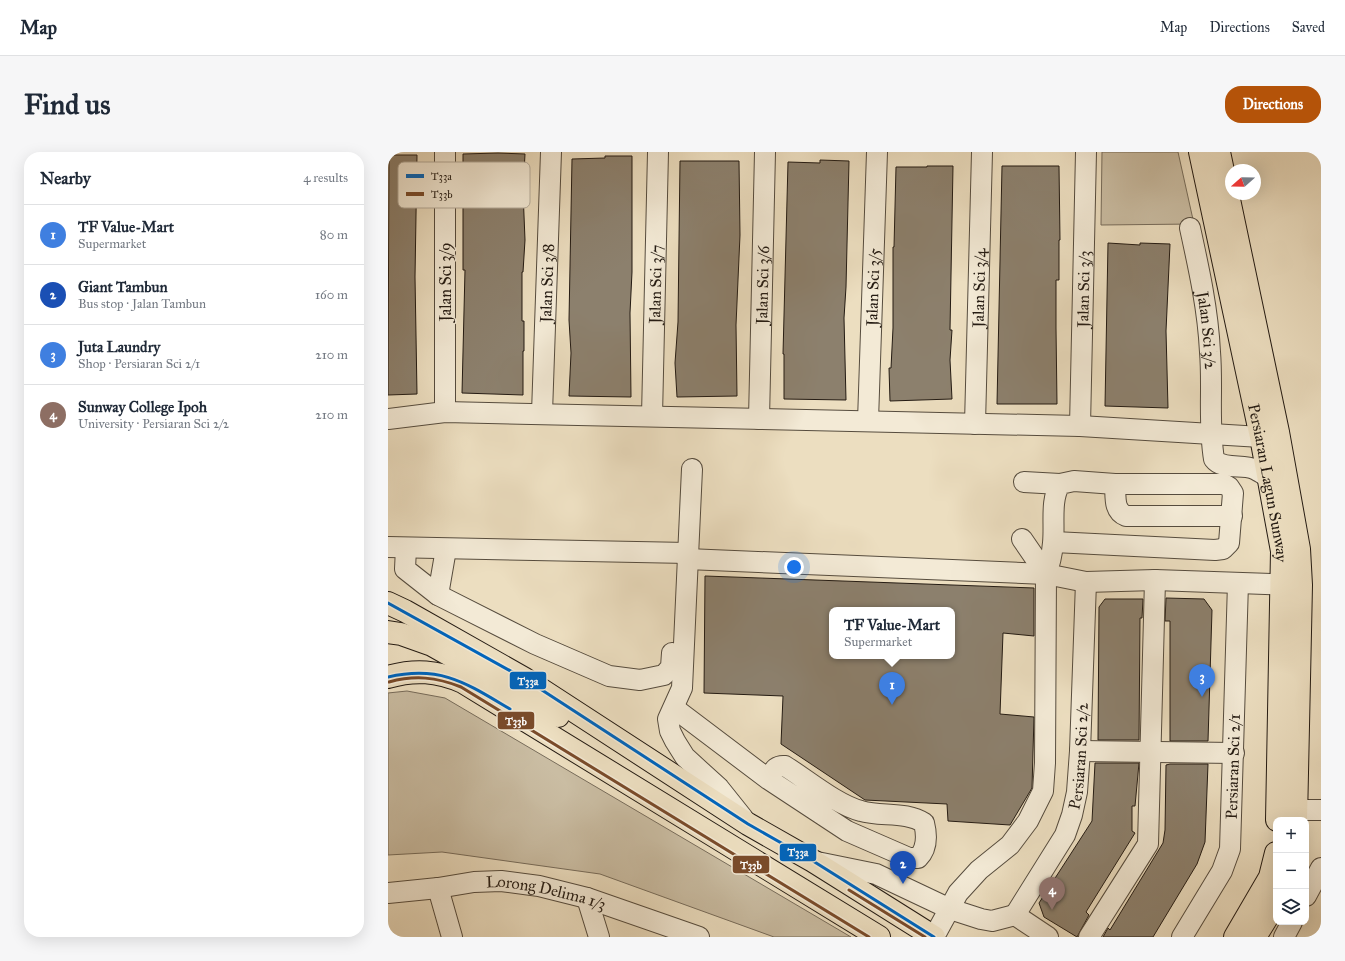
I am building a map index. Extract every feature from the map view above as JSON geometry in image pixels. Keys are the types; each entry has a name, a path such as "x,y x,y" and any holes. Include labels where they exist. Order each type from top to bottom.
{"main road":[{"name":"Persiaran Lagun Sunway","path":"1200,152 1298,549 1291,585 1286,815"},
{"name":"Persiaran Lagun Sunway","path":"1219,152 1269,434 1268,477 1282,551 1291,585"},
{"path":"388,603 405,610 483,654 651,760 748,824 813,861 934,937"},
{"path":"388,632 401,634 432,645 597,739 651,760"},
{"path":"388,666 410,672"},
{"path":"388,677 410,672 434,672 447,675 479,690 552,737 879,937"},
{"path":"1235,937 1270,877 1273,865"},
{"path":"1255,937 1273,908"}],"street":[{"name":"Jalan Sci 3/8","path":"542,413 552,152"},
{"name":"Jalan Sci 3/7","path":"652,416 658,152"},
{"name":"Jalan Sci 3/6","path":"759,419 765,152"},
{"name":"Jalan Sci 3/5","path":"868,421 876,152"},
{"name":"Jalan Sci 3/4","path":"975,424 982,152"},
{"name":"Jalan Sci 3/3","path":"1080,426 1086,152"},
{"name":"Jalan Sci 3/9","path":"445,208 445,412"},
{"name":"Jalan Sci 3/2","path":"1190,228 1205,295 1210,353 1210,434 1216,461 1254,469 1268,477"},
{"path":"388,419 445,412 542,413 1080,426 1210,434 1269,434"},
{"path":"692,469 682,688 668,719 670,730 685,757 719,788 748,824"},
{"path":"1024,482 1060,484 1074,481 1116,484 1224,484 1229,487 1233,493 1229,543 1223,549 1215,550 1054,542"},
{"path":"934,937 958,893 971,879 1010,845 1028,820 1043,791 1046,763 1046,574 1052,557 1054,542 1055,492 1060,484"},
{"path":"1116,484 1117,510 1120,514 1126,516 1232,516"},
{"path":"1022,539 1046,574"},
{"path":"672,653 671,667 664,675 640,680 609,676 535,644 438,596 405,569 397,548 688,556 1046,574 1086,582 1155,580 1291,585"},
{"path":"438,596 446,549"},
{"path":"1089,937 1148,844 1152,753 1155,580"},
{"name":"Persiaran Sci 2/2","path":"1015,915 1065,835 1072,816 1077,792 1080,751 1086,582"},
{"name":"Persiaran Sci 2/1","path":"1182,937 1222,871 1230,849 1238,583"},
{"path":"674,708 768,779 847,831 909,858 918,858 924,852 926,832 924,823 915,818 861,812 846,806 784,766 780,765 776,768 768,779"},
{"path":"1080,751 1234,753"},
{"path":"1286,815 1321,810"},
{"path":"813,861 876,874 950,909 982,919 992,921 1015,915 1048,937"},
{"path":"1309,862 1321,866 1309,890"},
{"name":"Lorong Delima 1/3","path":"388,893 438,888 474,882 500,881 539,886 587,898 699,937"},
{"path":"438,888 452,937"},
{"path":"587,898 598,937"},
{"path":"1284,937 1290,925"}],"shaded area":[{"path":"1102,152 1178,152 1194,224 1101,225"},
{"path":"407,691 445,698 851,937 774,937 600,874 442,852 388,855 388,693"}],"building":[{"path":"463,154 525,154 525,162 463,162"},
{"path":"389,155 417,155 417,162 398,162 398,208 416,208 415,277 417,394 388,395"},
{"path":"605,156 632,156 632,272 630,313 631,397 569,396 571,353 569,320 572,159 605,158"},
{"path":"820,160 849,161 844,318 846,400 784,399 783,354 788,162 820,163"},
{"path":"680,161 739,161 740,235 736,325 737,396 677,397 675,363 678,322"},
{"path":"953,166 950,330 952,330 950,360 952,399 890,401 889,368 891,368 893,328 893,247 896,167"},
{"path":"1002,166 1059,166 1059,280 1056,280 1057,404 997,404"},
{"path":"463,208 524,208 525,240 522,272 522,321 524,321 523,395 462,393 465,270 463,270"},
{"path":"1108,243 1140,245 1140,243 1170,244 1166,331 1168,408 1105,406"},
{"path":"705,576 1034,588 1034,636 1003,633 1000,714 1034,717 1032,788 1010,825 948,821 947,804 865,800 781,744 783,696 704,693"},
{"path":"1166,598 1204,599 1212,610 1208,741 1170,741 1170,621 1165,621"},
{"path":"1105,599 1143,599 1142,618 1140,618 1139,740 1098,740 1099,607"},
{"path":"1095,763 1139,763 1135,806 1132,806 1132,831 1135,833 1086,912 1089,915 1077,937 1044,917 1039,903 1092,821"},
{"path":"1208,764 1205,842 1197,864 1153,937 1103,937 1108,928 1110,930 1163,843 1165,830 1166,765"}],"transit line":[{"name":"T33a","path":"388,603 525,679 748,824 813,861 934,937"},
{"name":"T33a","path":"388,677 423,673 438,675 466,684 510,709"},
{"name":"T33b","path":"389,682 408,678 425,678 443,681 461,687 869,937"},
{"name":"T33b","path":"849,890 925,937"}],"place":[{"name":"Juta Laundry","path":"1202,697"},
{"name":"TF Value-Mart","path":"892,705"},
{"name":"Giant Tambun","path":"903,884"},
{"name":"Sunway College Ipoh","path":"1052,910"}]}
